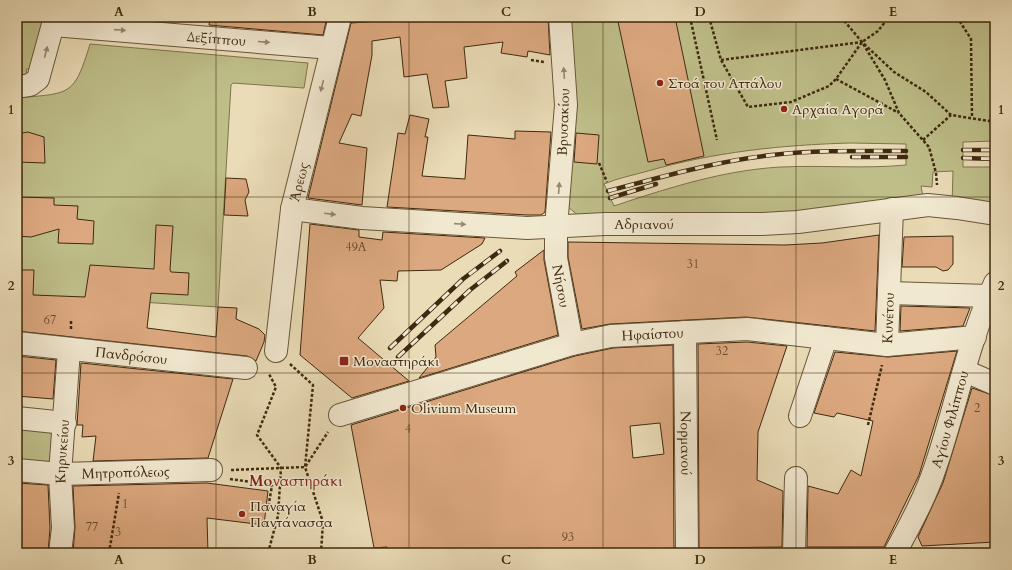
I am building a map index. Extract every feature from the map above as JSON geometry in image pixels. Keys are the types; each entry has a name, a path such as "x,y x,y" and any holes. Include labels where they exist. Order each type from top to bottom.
{"street":[{"name":"Άρεως","path":"276,351 292,210 331,48 340,17"},
{"name":"Βρυσακίου","path":"556,227 566,105 560,17"},
{"name":"Δεξίππου","path":"54,21 194,26 331,48"},
{"path":"17,87 30,85 38,79 54,21"},
{"name":"Αδριανού","path":"292,210 362,218 527,228 605,224 762,224 798,222 892,209 936,206 995,214"},
{"name":"Κυνέτου","path":"887,345 892,209"},
{"name":"Νήσου","path":"556,227 557,262 572,344"},
{"path":"889,293 992,290"},
{"name":"Αγίου Φιλίππου","path":"895,553 926,492 975,337 992,290"},
{"name":"Ηφαίστου","path":"340,415 572,344 611,336 747,329 887,345 975,337"},
{"name":"Νορμανού","path":"685,332 687,553"},
{"path":"800,416 826,338"},
{"name":"Πανδρόσου","path":"17,343 69,350 246,368"},
{"name":"Κηρυκείου","path":"60,553 63,528 60,474 65,423 69,350"},
{"path":"965,371 995,384"},
{"path":"17,418 65,423"},
{"name":"Μητροπόλεως","path":"17,470 60,474 122,472 217,474"},
{"path":"794,553 796,478"}],"path":[{"path":"690,17 717,140"},
{"path":"709,17 721,60 748,107 791,102 829,86 836,79 862,42 878,31 889,17"},
{"path":"841,17 862,42 894,72 926,92 951,115 995,122"},
{"path":"957,17 971,38 972,118"},
{"path":"721,60 862,42"},
{"path":"862,42 885,80 899,113 931,151 936,173 936,206"},
{"path":"836,79 899,113"},
{"path":"923,140 951,115"},
{"path":"599,163 607,182"},
{"name":"Κυνέτου","path":"868,425 887,345"},
{"path":"276,351 313,385 304,467 323,522 321,553"},
{"path":"268,553 278,510 282,468 257,436 276,387 269,374"},
{"path":"304,467 340,415"},
{"path":"217,474 304,467"},
{"path":"109,553 122,472"},
{"path":"217,474 272,486 267,508 278,510"}],"green space":[{"path":"17,17 47,17 37,68 26,69 27,75 17,76"},
{"name":"Αρχαία Αγορά","path":"570,17 995,17 995,141 963,142 963,167 995,167 995,213 952,206 953,171 933,172 932,187 921,186 924,202 783,220 579,216 568,207","holes":["824,144 906,144 906,165 875,167 781,167 738,172 696,181 614,206 604,184 620,178 673,164 723,154"]},
{"path":"90,44 308,63 304,88 233,83 231,85 218,307 17,294 17,98 49,95 59,93 67,89 74,83 79,74"},
{"path":"17,425 54,429 49,465 17,462"}],"building":[{"path":"210,17 327,17 323,35 209,25"},
{"path":"392,17 548,17 550,55 528,51 527,57 501,53 503,42 464,47 467,78 445,81 449,107 433,108 427,74 404,77 400,37 372,41 372,55 361,116 352,114 339,143 367,148 362,205 308,198 351,23 392,20"},
{"name":"Στοά του Αττάλου","path":"617,17 675,17 704,156 666,165 664,159 648,162"},
{"path":"410,115 429,119 425,137 428,137 422,176 465,179 468,135 515,139 515,131 551,132 545,212 541,215 527,215 387,207 398,133 405,134"},
{"path":"28,132 44,137 45,163 17,162 17,134"},
{"path":"576,133 599,135 597,164 574,162"},
{"path":"226,178 246,179 249,192 245,200 248,216 224,215"},
{"path":"17,197 54,198 54,205 78,206 77,219 94,221 93,244 58,243 59,229 31,237 17,236"},
{"path":"310,224 359,230 359,237 382,240 383,232 485,238 482,244 441,270 398,271 397,281 380,280 384,308 358,338 409,381 352,398 300,355"},
{"path":"156,225 173,226 170,270 171,272 189,273 188,295 151,293 147,328 216,337 218,307 237,308 236,319 259,329 265,335 264,342 256,361 247,356 17,331 17,270 34,270 33,295 85,297 90,265 154,269"},
{"path":"879,235 875,331 746,317 610,324 582,329 568,257 568,242 785,245 822,243"},
{"path":"953,236 953,264 948,270 943,271 936,267 902,267 904,237"},
{"path":"544,250 544,260 558,335 419,378 436,357 435,345 517,276 515,272"},
{"path":"901,306 970,308 963,326 900,331"},
{"path":"747,342 787,346 758,432 757,480 783,491 782,547 699,548 698,344"},
{"path":"673,345 674,553 388,553 387,547 374,548 351,425 575,356 613,348","holes":["660,423 664,454 633,458 630,426"]},
{"path":"957,351 919,475 884,547 807,547 808,486 838,494 851,470 861,476 873,421 837,413 834,417 814,413 835,352 888,357"},
{"path":"17,356 56,360 53,399 17,396"},
{"path":"81,363 233,379 208,458 93,461 96,436 82,437 83,425 77,425"},
{"path":"972,388 995,396 995,542 922,546 918,537 943,483"},
{"path":"17,483 48,485 50,528 48,553 17,553"},
{"path":"207,483 268,491 264,525 207,518 208,553 73,553 75,527 73,486"}],"railway":[{"path":"963,150 995,150"},
{"path":"608,191 689,170 751,158 789,153 906,151"},
{"path":"852,157 906,157"},
{"path":"963,158 995,159"},
{"path":"610,198 656,184"},
{"path":"390,348 463,279 500,251"},
{"path":"398,357 470,290 507,261"}],"place":[{"name":"Στοά του Αττάλου","path":"660,83"},
{"name":"Αρχαία Αγορά","path":"784,109"},
{"name":"Μοναστηράκι","path":"344,361"},
{"name":"Olivium Museum","path":"403,408"},
{"name":"Παναγία Παντάνασσα","path":"242,514"}],"district":[{"name":"Μοναστηράκι","path":"296,481"}]}
